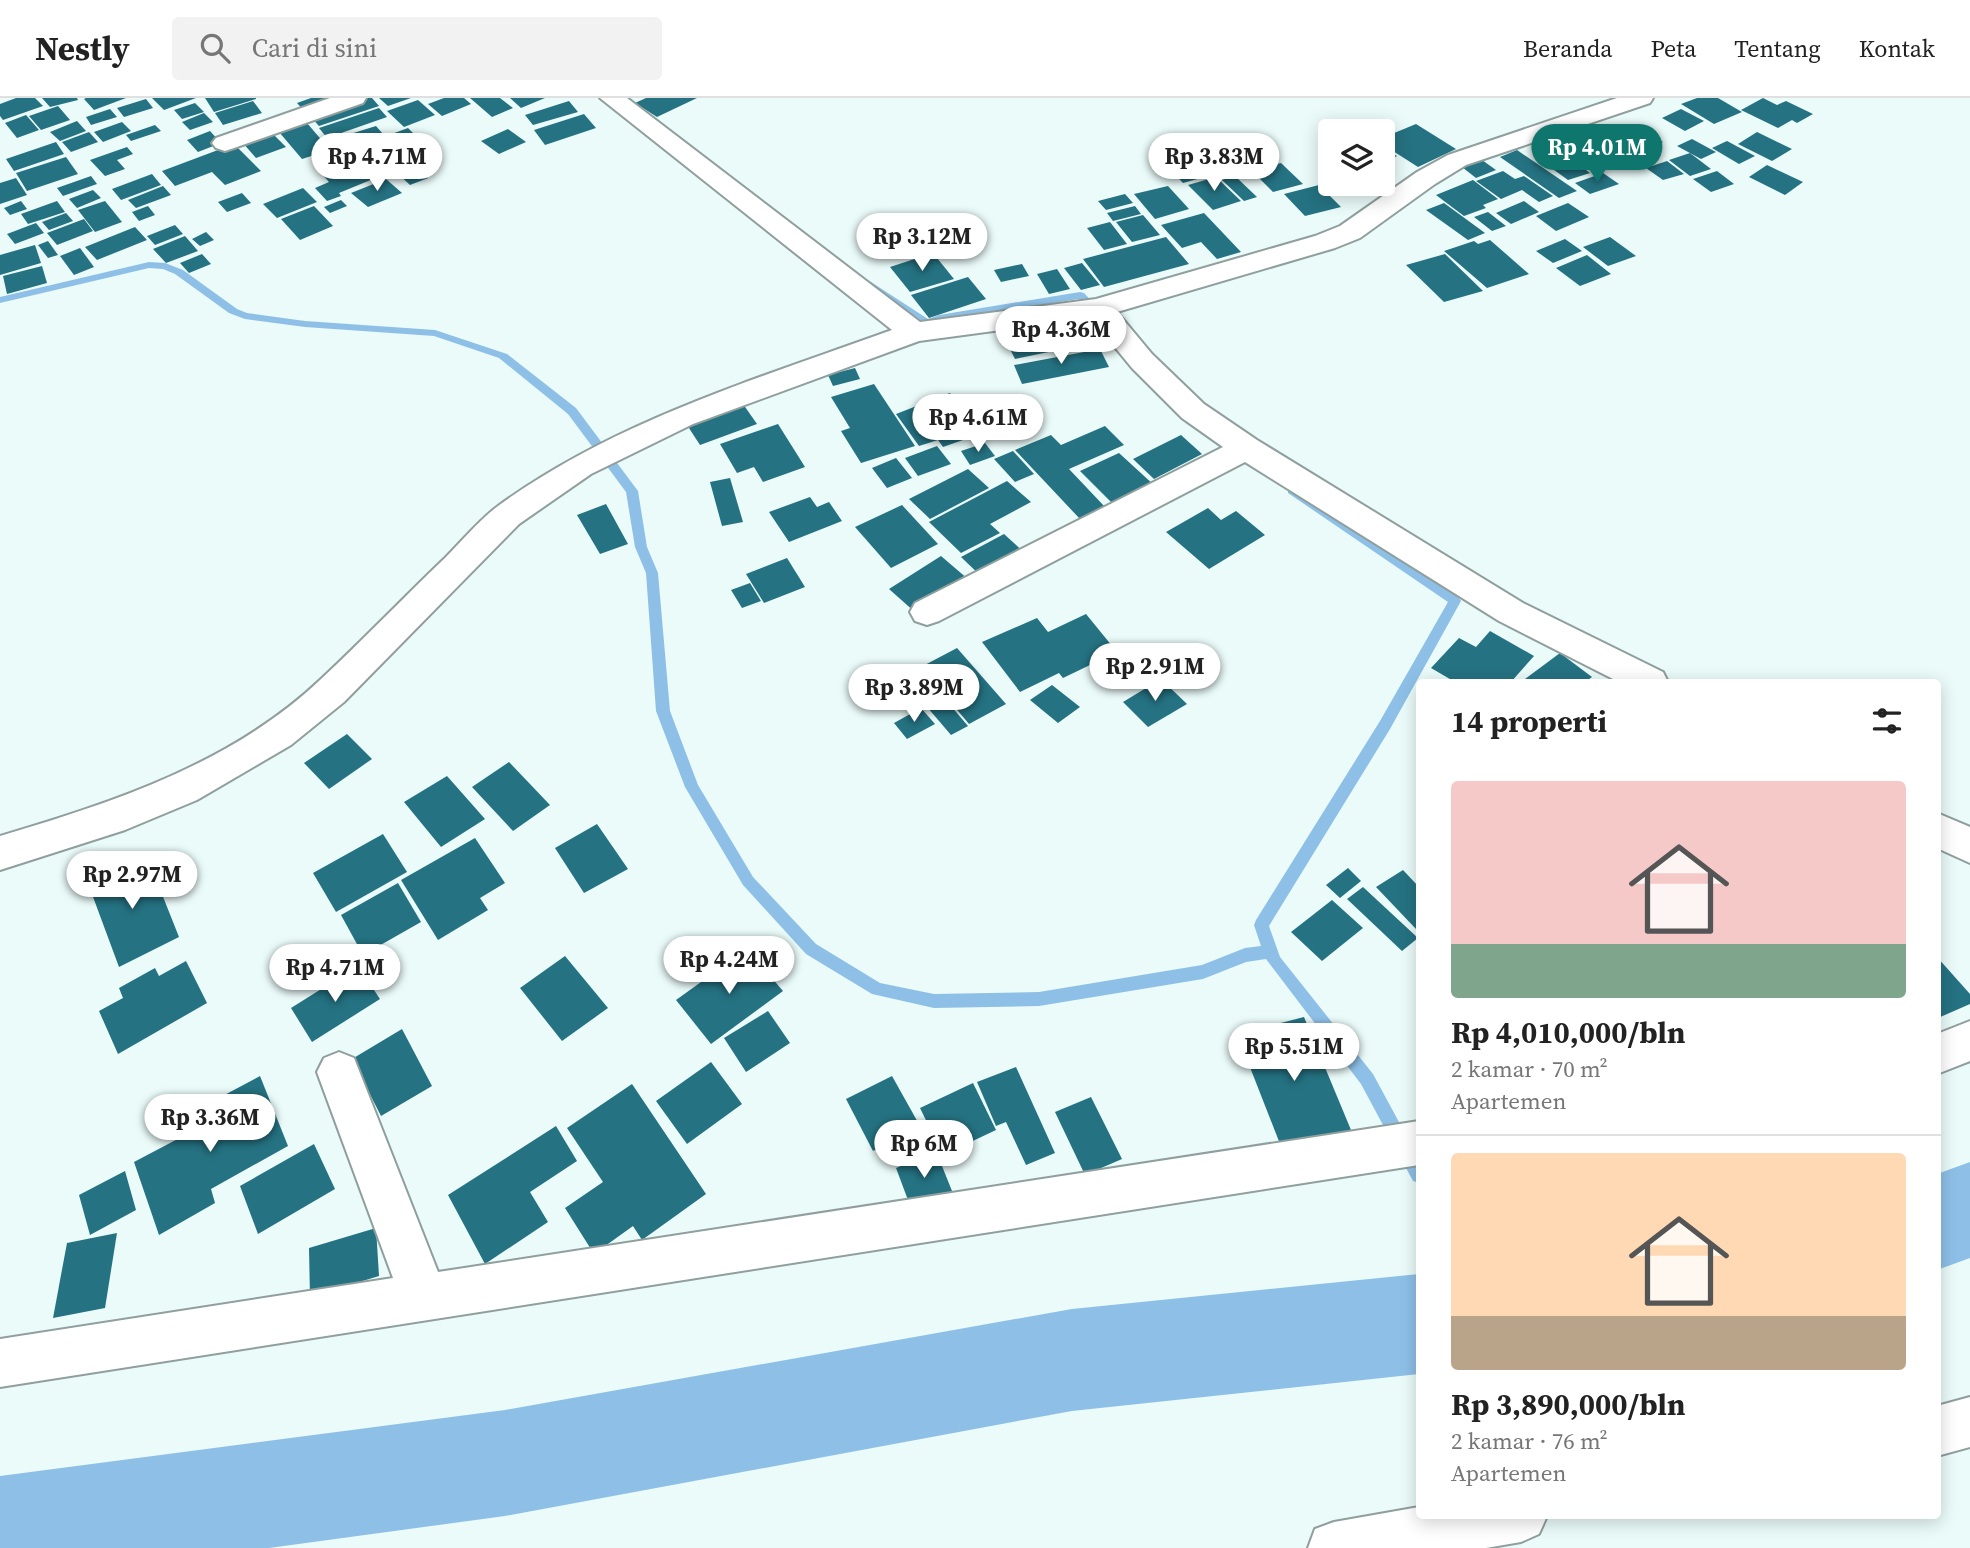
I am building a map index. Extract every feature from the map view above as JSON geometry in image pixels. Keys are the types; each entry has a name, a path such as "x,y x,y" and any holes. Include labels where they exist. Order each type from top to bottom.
{"street":[{"path":"225,143 354,98"},
{"path":"612,98 914,332"},
{"path":"0,853 12,852 111,819 184,789 278,736 331,692 507,516 580,466 682,417 914,332 1098,308 1349,232 1457,159 1642,98"},
{"path":"1098,308 1142,361 1193,411 1247,449 1511,612 1644,679"},
{"path":"927,612 1247,449"},
{"path":"1941,831 1970,846"},
{"path":"1941,1052 1970,1041"},
{"path":"339,1072 424,1298"},
{"path":"0,1363 1416,1143"},
{"path":"1941,1430 1970,1422"},
{"path":"1334,1548 1503,1519"}],"building":[{"path":"16,98 35,98 43,106 3,120 0,116 0,104"},
{"path":"42,98 77,98 78,100 50,107"},
{"path":"126,98 94,110 84,99"},
{"path":"152,98 196,98 164,110"},
{"path":"205,98 256,98 256,99 214,112"},
{"path":"311,98 332,98 306,113 297,103"},
{"path":"364,98 372,98 379,106 319,126 310,116"},
{"path":"379,98 411,98 388,106"},
{"path":"444,98 464,98 471,104 442,116 428,104"},
{"path":"470,98 500,98 513,108 492,117"},
{"path":"510,98 545,98 521,108"},
{"path":"646,98 697,98 657,117 635,103"},
{"path":"1697,98 1718,98 1742,112 1714,124 1681,104"},
{"path":"1763,98 1777,105 1786,101 1813,114 1797,123 1792,120 1778,128 1741,110"},
{"path":"146,99 153,108 124,117 117,108"},
{"path":"418,100 435,115 404,127 387,111"},
{"path":"253,101 262,113 223,125 215,113"},
{"path":"569,101 578,112 533,125 525,115"},
{"path":"195,103 204,112 182,119 174,110"},
{"path":"58,106 70,120 41,130 29,116"},
{"path":"379,108 387,117 327,138 319,128"},
{"path":"110,109 117,117 91,125 86,117"},
{"path":"1681,109 1704,121 1685,131 1662,118"},
{"path":"204,113 213,122 190,130 182,122"},
{"path":"584,114 596,128 545,145 534,130"},
{"path":"26,115 39,130 17,138 5,123"},
{"path":"77,121 86,131 60,141 50,132"},
{"path":"122,122 131,131 103,142 94,132"},
{"path":"307,123 330,150 302,159 279,132"},
{"path":"1416,124 1456,149 1418,167 1395,152 1395,133"},
{"path":"1636,124 1663,142 1621,158 1594,140"},
{"path":"155,125 161,131 131,141 126,135"},
{"path":"376,126 383,134 337,148 331,140"},
{"path":"408,128 422,142 384,156 370,142"},
{"path":"508,129 526,142 499,154 481,141"},
{"path":"210,131 221,143 198,152 187,140"},
{"path":"89,132 98,142 71,152 62,142"},
{"path":"271,132 286,147 256,158 242,142"},
{"path":"1757,132 1792,149 1772,161 1738,144"},
{"path":"1692,139 1716,152 1701,159 1677,146"},
{"path":"1587,140 1619,161 1599,169 1567,148"},
{"path":"1727,141 1755,156 1739,164 1712,148"},
{"path":"56,142 64,154 14,171 6,159"},
{"path":"234,144 261,171 225,185 212,172 175,186 162,171"},
{"path":"127,147 133,154 117,160 125,169 105,176 90,160"},
{"path":"1517,150 1577,191 1559,198 1500,157"},
{"path":"1690,153 1711,169 1690,176 1669,160"},
{"path":"395,154 407,165 339,193 341,196 327,201 315,188 329,182 320,172 363,156 371,164"},
{"path":"1564,154 1590,173 1568,180 1550,167 1560,164 1552,158"},
{"path":"1248,155 1256,163 1239,167 1231,159"},
{"path":"66,157 78,174 27,191 16,173"},
{"path":"1199,158 1215,174 1183,183 1167,166"},
{"path":"1482,160 1496,170 1476,178 1462,167"},
{"path":"1667,161 1684,174 1663,180 1646,168"},
{"path":"1281,163 1303,184 1273,192 1252,171"},
{"path":"414,165 428,178 410,185 396,172"},
{"path":"1767,165 1803,182 1785,195 1749,177"},
{"path":"1503,171 1515,179 1524,176 1553,196 1539,202 1522,190 1501,199 1476,181"},
{"path":"1717,171 1734,184 1711,192 1693,179"},
{"path":"1603,173 1619,184 1590,194 1575,183"},
{"path":"152,174 161,185 121,200 112,189"},
{"path":"91,176 97,184 63,196 57,188"},
{"path":"1235,176 1257,197 1244,201 1222,180"},
{"path":"1216,177 1241,201 1213,210 1188,185"},
{"path":"16,178 27,195 0,204 0,183"},
{"path":"386,179 402,193 368,207 351,193"},
{"path":"1473,180 1498,199 1483,205 1486,208 1464,216 1436,195"},
{"path":"1318,185 1318,196 1330,196 1341,207 1305,216 1284,194"},
{"path":"163,186 171,195 136,208 128,200"},
{"path":"1168,186 1189,209 1155,219 1134,194"},
{"path":"303,188 317,202 277,218 263,204"},
{"path":"93,190 101,198 77,208 69,199"},
{"path":"242,193 251,203 227,212 218,202"},
{"path":"1125,194 1133,203 1106,210 1098,201"},
{"path":"341,200 347,206 330,213 324,207"},
{"path":"21,201 27,209 10,215 4,208"},
{"path":"57,201 65,212 28,224 21,214"},
{"path":"105,201 122,222 95,232 78,210"},
{"path":"1524,201 1539,212 1511,224 1496,213"},
{"path":"1444,203 1485,233 1468,240 1426,210"},
{"path":"1568,203 1589,217 1556,231 1536,216"},
{"path":"148,206 155,215 139,221 132,212"},
{"path":"314,206 333,226 300,240 281,219"},
{"path":"1135,206 1141,214 1113,221 1107,213"},
{"path":"1488,212 1506,226 1492,231 1474,217"},
{"path":"66,213 73,221 49,230 42,222"},
{"path":"1204,213 1241,252 1217,259 1201,242 1182,248 1161,225"},
{"path":"1143,215 1160,235 1132,242 1116,222"},
{"path":"84,219 93,231 57,245 47,233"},
{"path":"1110,222 1127,244 1104,250 1087,228"},
{"path":"36,223 44,233 15,244 7,234"},
{"path":"175,225 183,234 155,245 147,236"},
{"path":"135,227 147,240 97,260 85,247"},
{"path":"206,232 214,240 200,246 192,239"},
{"path":"185,236 198,251 166,263 153,249"},
{"path":"1166,237 1189,264 1104,287 1083,259"},
{"path":"1610,237 1636,256 1608,266 1583,247"},
{"path":"1565,239 1582,251 1553,263 1536,251"},
{"path":"1490,240 1529,274 1487,288 1444,251 1474,241 1478,244"},
{"path":"48,241 58,255 48,258 38,245"},
{"path":"35,245 41,263 0,275 0,255"},
{"path":"80,248 94,267 74,275 60,256"},
{"path":"933,253 954,279 910,292 890,267"},
{"path":"202,254 211,264 189,273 180,263"},
{"path":"1445,254 1483,291 1444,302 1406,265"},
{"path":"1587,255 1611,274 1580,286 1556,268"},
{"path":"1082,263 1100,285 1081,290 1064,268"},
{"path":"1022,264 1029,276 1001,282 994,270"},
{"path":"42,266 47,283 7,294 3,276"},
{"path":"1057,269 1070,289 1049,294 1037,274"},
{"path":"968,277 986,299 929,318 911,295"},
{"path":"1098,319 1116,341 1095,347 1078,326"},
{"path":"1053,329 1063,349 1015,359 1005,339"},
{"path":"1100,349 1109,367 1022,384 1014,365"},
{"path":"855,368 860,379 833,386 828,375"},
{"path":"874,384 915,446 861,463 841,431 850,428 831,397"},
{"path":"950,393 980,434 943,447 938,440 919,446 896,414"},
{"path":"743,404 757,424 700,445 687,425"},
{"path":"778,424 805,467 763,482 754,467 737,473 720,444"},
{"path":"1105,426 1124,445 1069,469 1105,507 1080,519 1015,450 1051,435 1061,445"},
{"path":"1181,435 1202,454 1154,479 1133,459"},
{"path":"985,443 995,456 970,465 961,451"},
{"path":"937,446 951,464 918,476 905,458"},
{"path":"1013,451 1034,474 1015,482 994,459"},
{"path":"1119,453 1155,486 1115,506 1080,471"},
{"path":"896,458 912,478 887,488 872,468"},
{"path":"968,469 989,488 930,519 909,499"},
{"path":"730,478 743,522 722,526 710,482"},
{"path":"1007,481 1031,502 990,524 1000,533 961,553 929,522"},
{"path":"810,497 817,507 829,502 842,521 789,542 769,512"},
{"path":"606,504 628,544 600,554 577,515"},
{"path":"902,505 938,544 891,568 855,527"},
{"path":"1208,508 1221,520 1236,511 1265,535 1209,569 1166,532"},
{"path":"1004,534 1027,555 984,579 961,557"},
{"path":"941,556 969,580 916,613 889,589"},
{"path":"787,558 805,587 764,603 746,574"},
{"path":"750,583 761,601 742,608 731,590"},
{"path":"1086,614 1117,652 1063,678 1059,673 1020,692 982,642 1037,618 1048,632"},
{"path":"1490,631 1534,656 1514,679 1450,679 1431,668 1459,638 1476,647"},
{"path":"957,648 1006,704 969,724 921,667"},
{"path":"1560,653 1592,677 1589,679 1525,679"},
{"path":"921,671 968,726 951,735 904,680"},
{"path":"1161,679 1187,704 1148,727 1123,702"},
{"path":"1052,685 1080,707 1058,723 1030,700"},
{"path":"921,708 935,724 907,739 894,723"},
{"path":"347,734 372,759 329,789 304,763"},
{"path":"509,762 550,805 513,831 472,787"},
{"path":"447,776 485,819 441,847 404,802"},
{"path":"597,824 628,869 584,893 555,848"},
{"path":"383,834 407,872 336,912 313,873"},
{"path":"475,838 505,883 480,898 488,910 438,940 401,880"},
{"path":"121,861 127,875 150,864 179,937 119,967 86,878"},
{"path":"1348,868 1361,881 1340,898 1326,885"},
{"path":"1403,870 1416,884 1416,929 1376,887"},
{"path":"398,883 421,922 363,955 341,915"},
{"path":"1363,887 1416,936 1416,940 1402,951 1347,899"},
{"path":"1332,900 1363,928 1322,961 1291,932"},
{"path":"747,949 783,991 711,1044 676,1000"},
{"path":"565,956 608,1008 562,1041 520,988"},
{"path":"186,961 207,1003 118,1054 99,1011 123,998 119,988 155,968 159,976"},
{"path":"1941,961 1970,994 1970,1004 1941,1017"},
{"path":"358,966 380,999 312,1042 291,1008"},
{"path":"768,1011 790,1043 746,1072 724,1038"},
{"path":"1304,1017 1351,1130 1282,1149 1237,1034"},
{"path":"402,1029 432,1086 381,1116 352,1059"},
{"path":"711,1062 742,1104 687,1144 656,1101"},
{"path":"1016,1067 1055,1153 1026,1165 1006,1122 996,1126 977,1082"},
{"path":"260,1076 288,1146 211,1189 215,1203 159,1235 134,1162 189,1133 183,1117"},
{"path":"892,1076 920,1126 873,1151 846,1099"},
{"path":"973,1083 996,1130 943,1155 920,1108"},
{"path":"632,1084 706,1194 642,1240 633,1226 594,1254 565,1208 603,1182 567,1128"},
{"path":"1091,1097 1122,1159 1085,1175 1055,1112"},
{"path":"556,1126 577,1161 530,1192 548,1222 485,1264 448,1195"},
{"path":"314,1144 335,1189 258,1234 240,1186"},
{"path":"936,1151 952,1191 911,1208 896,1168"},
{"path":"125,1171 136,1210 90,1235 79,1195"},
{"path":"376,1228 379,1276 310,1297 309,1248"},
{"path":"117,1233 105,1308 53,1318 67,1243"}],"waterway":[{"path":"0,300 149,265 165,266 179,272 233,311 245,316 305,324 435,333 503,356 572,411 632,491 641,547 652,573 663,711 692,787 748,881 811,949 877,989 934,1001 1039,999 1203,972 1245,955 1270,952"},
{"path":"871,285 927,323 939,318 1080,295 1098,313"},
{"path":"1292,490 1455,601 1385,725 1261,925 1274,961 1367,1079 1416,1169"},
{"path":"1941,1221 1970,1210"},
{"path":"0,1530 505,1463 1072,1360 1416,1324"}]}
